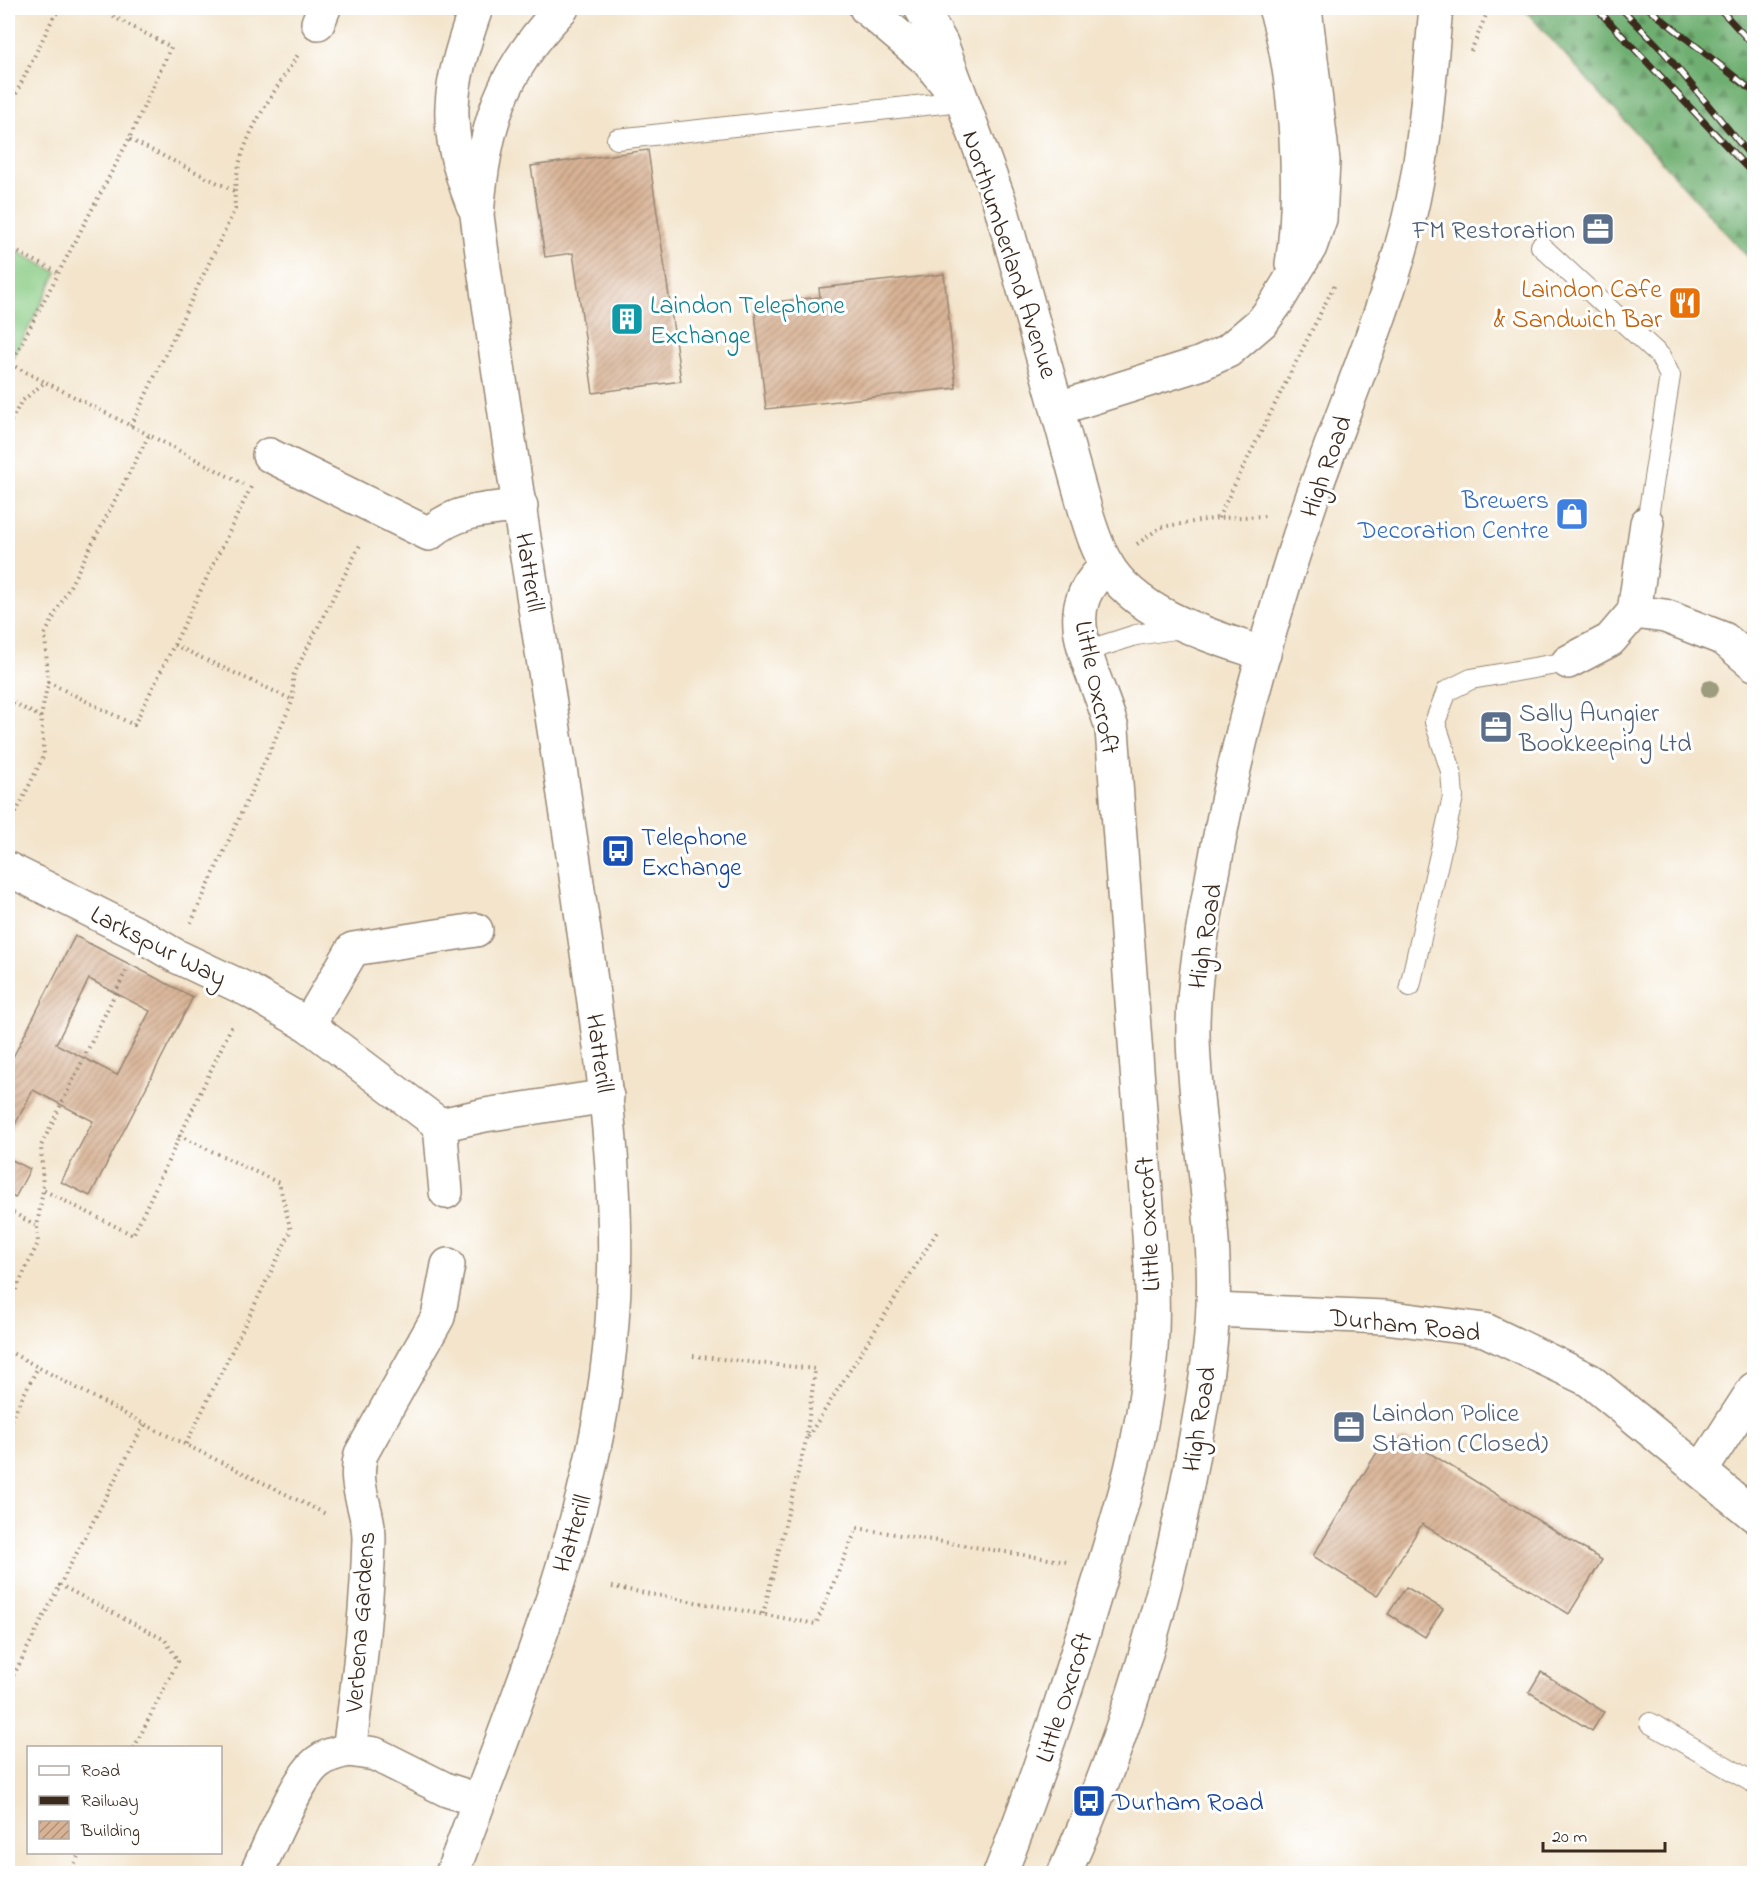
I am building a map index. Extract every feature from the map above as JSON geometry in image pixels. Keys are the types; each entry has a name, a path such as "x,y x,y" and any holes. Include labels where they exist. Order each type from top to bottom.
{"street":[{"name":"Hatterill","path":"476,8 456,68 450,117 461,176 477,215"},
{"name":"Hatterill","path":"452,1874 573,1532 593,1455 606,1380 614,1314 616,1244 607,1095 477,215 480,174 497,103 526,50 562,8"},
{"name":"Northumberland Avenue","path":"866,8 927,60 961,100"},
{"name":"Northumberland Avenue","path":"921,8 941,43 999,200 1059,408"},
{"path":"1275,8 1292,87 1296,148 1294,251 1289,284"},
{"path":"1264,654 1186,627 1150,606 1123,584 1107,565 1087,516 1059,408 1199,364 1228,351 1263,321 1289,284 1310,247 1320,219 1323,195 1323,161 1305,8"},
{"name":"High Road","path":"1064,1874 1086,1825 1121,1731 1168,1577 1194,1450 1213,1310 1212,1233 1199,1119 1193,1040 1194,1001 1220,837 1250,700 1264,654 1312,499 1390,290 1410,214 1424,142 1436,8"},
{"path":"269,455 429,534 441,522 475,510 521,506"},
{"path":"1568,662 1610,640 1634,612 1647,523"},
{"name":"Little Oxcroft","path":"1000,1874 1029,1802 1128,1486 1142,1427 1150,1358 1152,1294 1112,729 1086,651 1080,617 1082,600 1095,578 1107,565"},
{"path":"1634,612 1665,616 1724,639 1755,664"},
{"name":"Larkspur Way","path":"8,869 142,936 176,956 248,990 308,1024 440,1125"},
{"path":"308,1024 353,949 476,930"},
{"path":"446,1192 440,1125 485,1115 607,1095"},
{"name":"Verbena Gardens","path":"349,1749 359,1678 369,1536 358,1488 357,1470 361,1454 438,1317 448,1265"},
{"name":"Durham Road","path":"1213,1310 1385,1317 1485,1330 1589,1380 1755,1515"},
{"path":"1701,1471 1755,1389"},
{"name":"Verbena Gardens","path":"256,1874 305,1777 317,1763 334,1753 349,1749 375,1754 447,1790 478,1800"}],"lane":[{"path":"617,139 961,100"},
{"path":"1541,246 1660,356 1670,376 1647,523"},
{"path":"1086,651 1136,635 1186,627"},
{"path":"1410,986 1453,797 1451,771 1435,722 1447,691 1472,679 1568,662"},
{"path":"1650,1723 1755,1783"}],"path":[{"path":"8,110 55,14 71,8"},
{"path":"8,369 129,139 171,48 97,8"},
{"path":"131,426 235,209 234,191 246,139 321,16"},
{"path":"129,139 234,191"},
{"path":"8,247 57,273"},
{"path":"10,364 251,488"},
{"path":"8,426 21,402 45,381"},
{"path":"8,829 44,755 41,717 48,682 45,634 149,435"},
{"path":"48,682 134,725 269,455"},
{"path":"176,956 293,700 293,676 379,509"},
{"path":"1107,565 1161,527 1262,514"},
{"path":"174,645 293,700"},
{"path":"8,700 41,717"},
{"path":"8,1306 38,1243 43,1190 41,1146 142,936"},
{"path":"43,1190 133,1235 248,990"},
{"path":"180,1136 279,1183 291,1231 186,1444"},
{"path":"8,1210 38,1226"},
{"path":"806,1440 937,1232"},
{"path":"8,1351 144,1424 369,1536"},
{"path":"693,1356 815,1369 806,1440 763,1614"},
{"path":"8,1425 38,1367"},
{"path":"8,1674 13,1676 144,1424"},
{"path":"612,1587 816,1624 857,1528 1104,1568"},
{"path":"60,1586 165,1640 178,1661 135,1746"},
{"path":"69,1874 79,1854"}],"green space":[{"path":"1523,8 1754,8 1754,264"},
{"path":"8,247 57,272 8,369"}],"building":[{"name":"Laindon Telephone Exchange","path":"648,150 681,381 593,393 573,253 545,257 531,166"},
{"path":"944,274 956,388 766,409 754,304 820,297 819,288"},
{"path":"75,936 193,997 90,1196 61,1182 93,1121 33,1090 8,1138 8,1067","holes":["89,979 150,1011 117,1075 56,1044"]},
{"path":"8,1158 30,1169 15,1198 8,1194"},
{"path":"1407,1439 1602,1560 1569,1614 1422,1524 1377,1596 1313,1556 1381,1446"},
{"path":"1406,1587 1443,1609 1425,1637 1388,1614"},
{"path":"1541,1672 1604,1712 1592,1731 1529,1692"}],"railway":[{"path":"1596,8 1754,175"},
{"path":"1621,8 1664,52 1754,160"},
{"path":"1648,8 1754,92"},
{"path":"1719,8 1754,46"}],"place":[{"name":"FM Restoration","path":"1598,229"},
{"name":"Laindon Cafe & Sandwich Bar","path":"1685,303"},
{"name":"Laindon Telephone Exchange","path":"627,319"},
{"name":"Brewers Decoration Centre","path":"1572,514"},
{"name":"Sally Aungier Bookkeeping Ltd","path":"1496,727"},
{"name":"Telephone Exchange","path":"618,851"},
{"name":"Laindon Police Station (Closed)","path":"1349,1427"},
{"name":"Durham Road","path":"1089,1801"}]}
